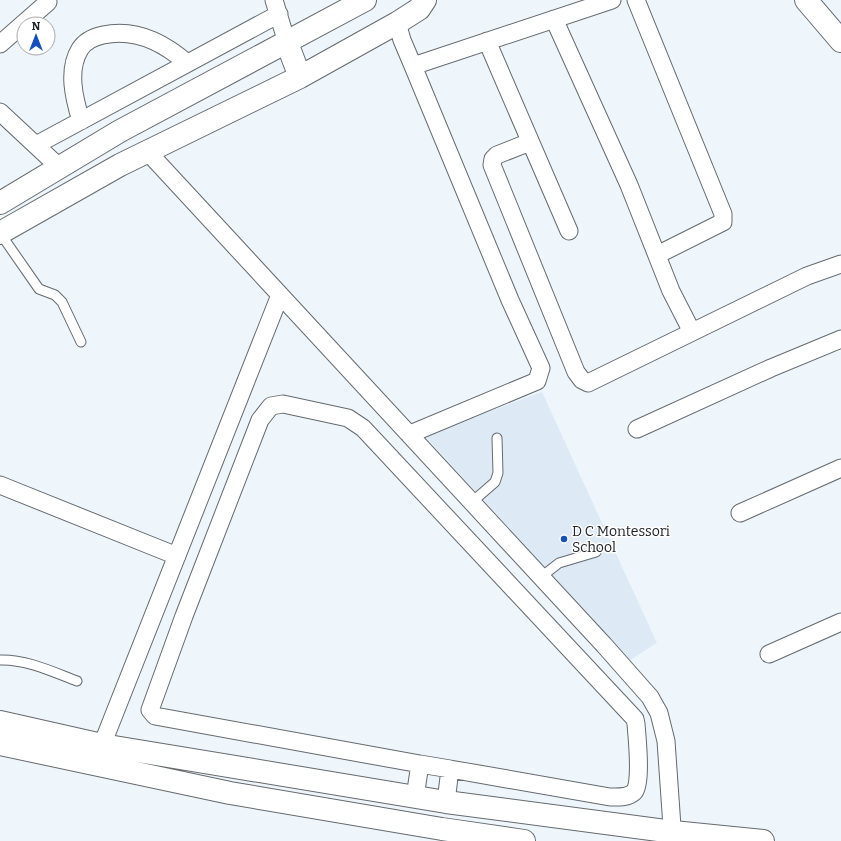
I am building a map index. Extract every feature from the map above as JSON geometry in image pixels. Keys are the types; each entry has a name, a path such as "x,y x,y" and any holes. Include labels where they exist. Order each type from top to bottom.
{"street":[{"path":"0,203 120,131 288,43 366,0"},
{"path":"0,233 80,187 147,151 300,77 398,23 419,9 425,0"},
{"path":"413,66 612,0"},
{"path":"636,0 723,214 722,222 657,255"},
{"path":"806,0 841,41"},
{"path":"0,44 48,2"},
{"path":"36,145 187,64 276,7 300,77"},
{"path":"554,19 629,185 671,291 692,332"},
{"path":"398,23 402,40 507,294 541,368 537,381 410,434 408,433"},
{"path":"82,120 73,85 74,65 80,48 93,37 112,33 132,33 161,45 187,64"},
{"path":"488,41 569,231"},
{"path":"0,112 80,187"},
{"path":"530,142 497,155 493,159 492,165 576,372 582,380 588,383 807,276 841,264"},
{"path":"147,151 472,502 650,697 659,713 666,741 673,837"},
{"path":"102,745 280,295"},
{"path":"637,429 771,368 841,339"},
{"path":"283,404 348,418 363,428 626,708 636,724 638,763 637,787 634,793 624,796 610,797 420,764 155,716 150,710 176,638 260,420 271,406 283,404"},
{"path":"740,513 841,468"},
{"path":"0,485 177,556"},
{"path":"769,654 841,622"},
{"path":"0,722 102,745 446,802 673,837 763,841"},
{"path":"0,744 230,793 442,829 524,841"},
{"path":"415,796 420,764"},
{"path":"446,802 450,769"}],"lane":[{"path":"0,233 39,289 55,295 62,302 81,342"},
{"path":"472,502 495,482 498,473 496,438"},
{"path":"541,577 559,563 596,552"},
{"path":"0,660 36,666 77,681"}],"shaded area":[{"name":"D C Montessori School","path":"542,392 657,643 630,660 424,435"}],"place":[{"name":"D C Montessori School","path":"564,539"}]}
